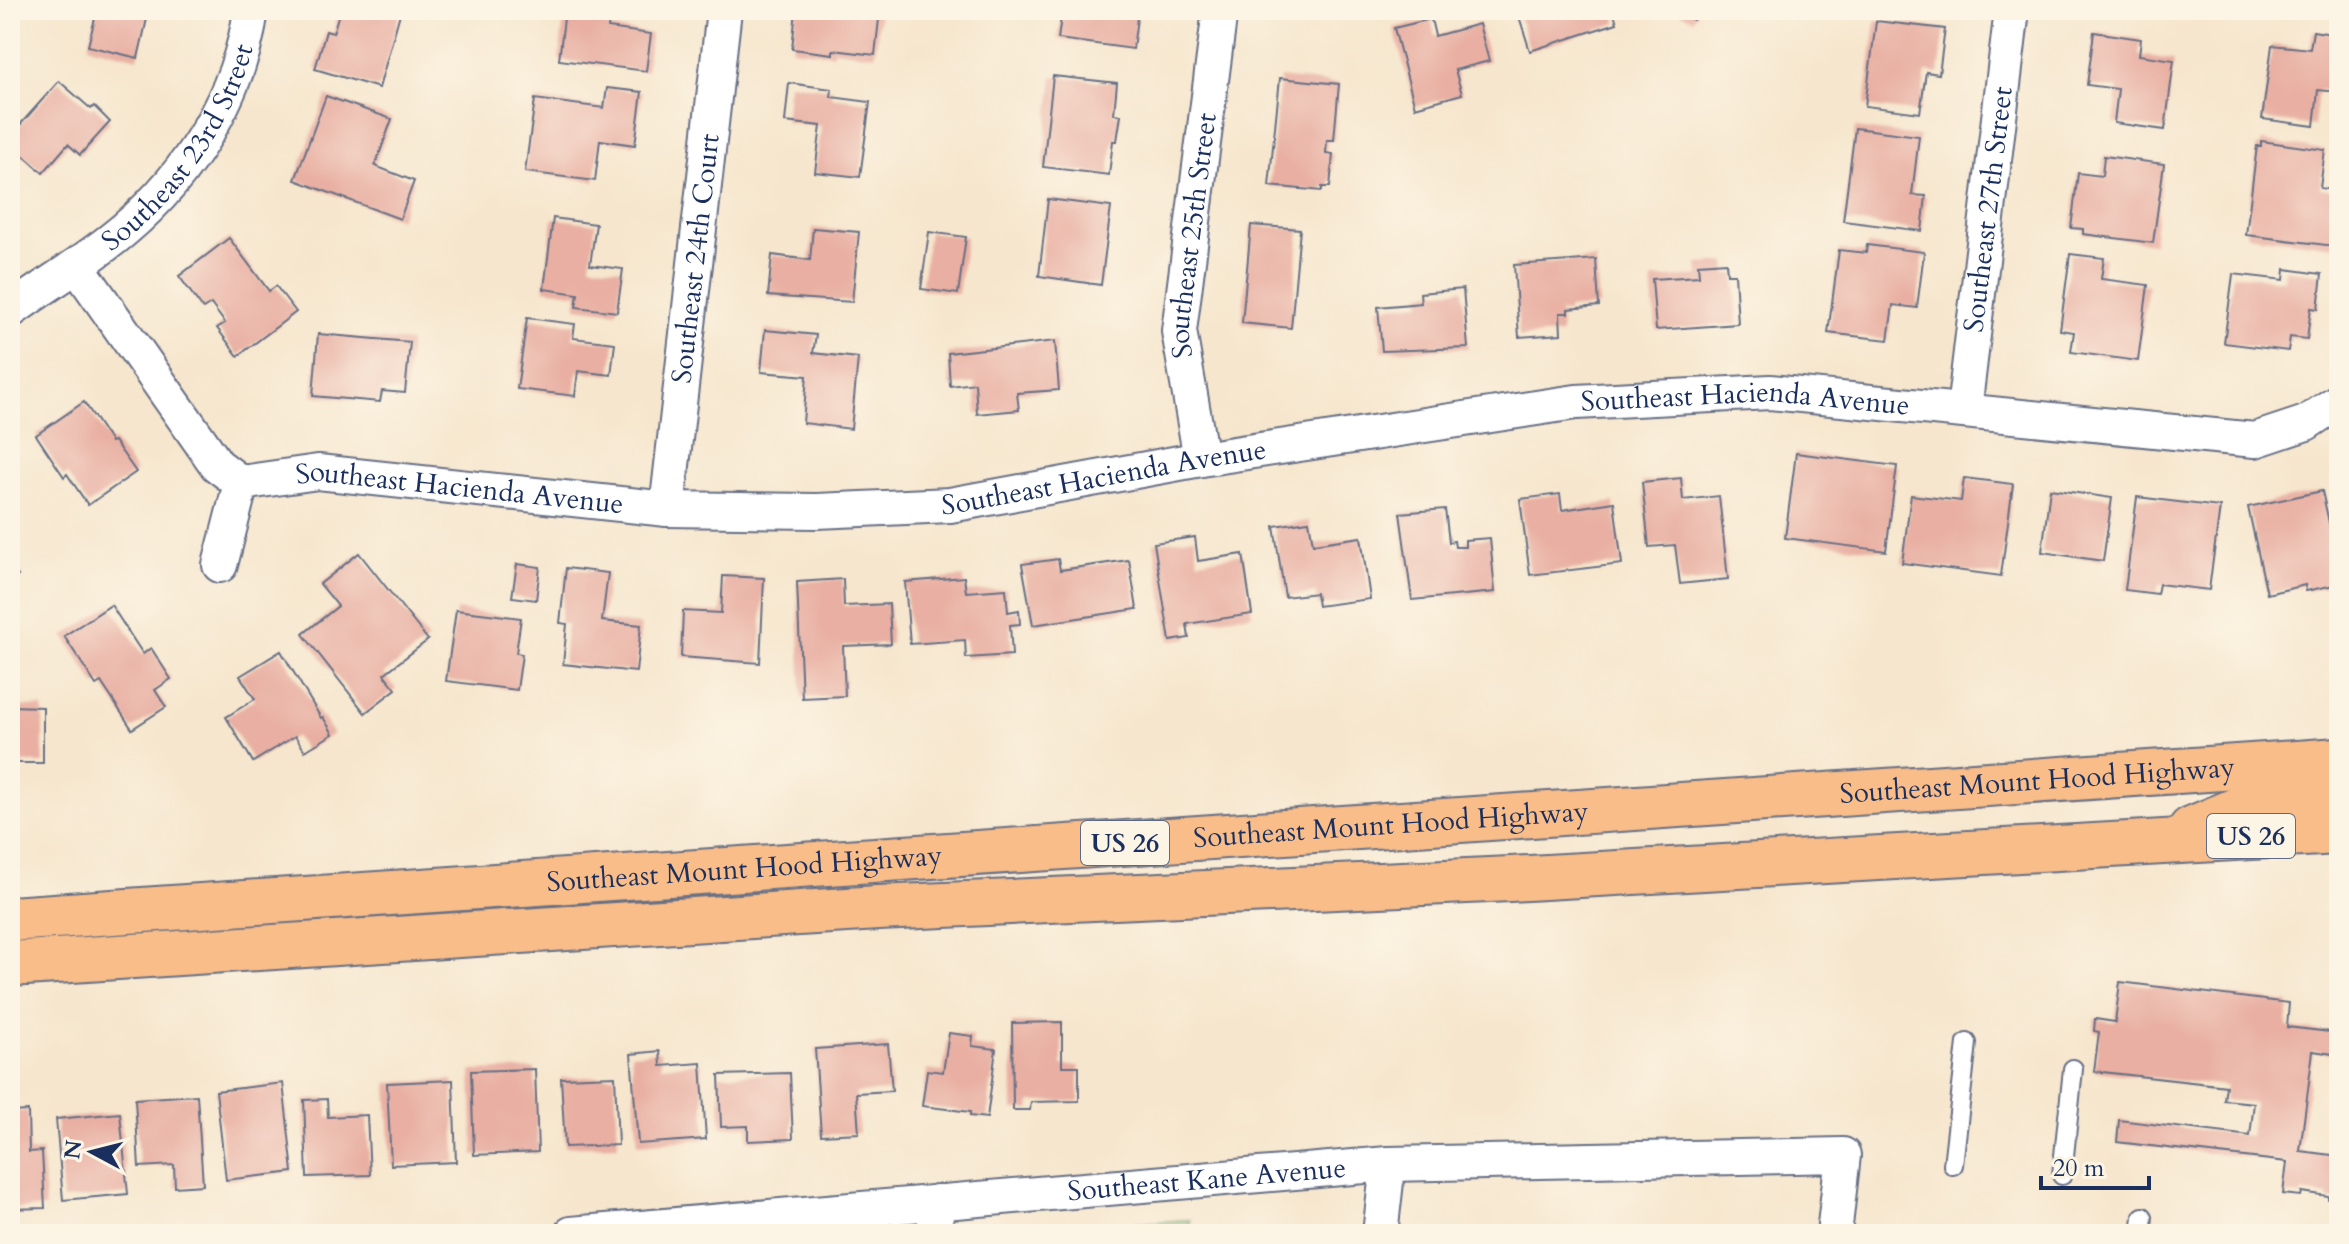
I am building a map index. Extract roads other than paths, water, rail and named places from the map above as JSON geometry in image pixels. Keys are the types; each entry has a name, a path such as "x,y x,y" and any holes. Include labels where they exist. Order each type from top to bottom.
{"highway":[{"name":"Southeast Mount Hood Highway","path":"10,919 2339,760"},
{"path":"2163,841 2248,805 2339,799"},
{"name":"Southeast Mount Hood Highway","path":"10,964 862,909 1510,879 2339,832"}],"street":[{"name":"Southeast 23rd Street","path":"10,311 77,266 126,228 160,195 215,119 236,77 251,10"},
{"name":"Southeast 24th Court","path":"667,509 724,10"},
{"name":"Southeast 25th Street","path":"1201,459 1179,331 1220,10"},
{"name":"Southeast 27th Street","path":"1964,410 2012,10"},
{"path":"77,266 217,465 241,483 220,565"},
{"name":"Southeast Hacienda Avenue","path":"241,483 318,472 667,509 817,511 950,505 1201,459 1576,402 1770,392 2255,440 2306,423 2339,401"},
{"name":"Southeast Kane Avenue","path":"571,1234 936,1218 1388,1164 1843,1155 1834,1234"},
{"path":"1380,1234 1388,1164"}],"lane":[{"path":"1953,1165 1967,1043"},
{"path":"2062,1175 2073,1069"}]}
